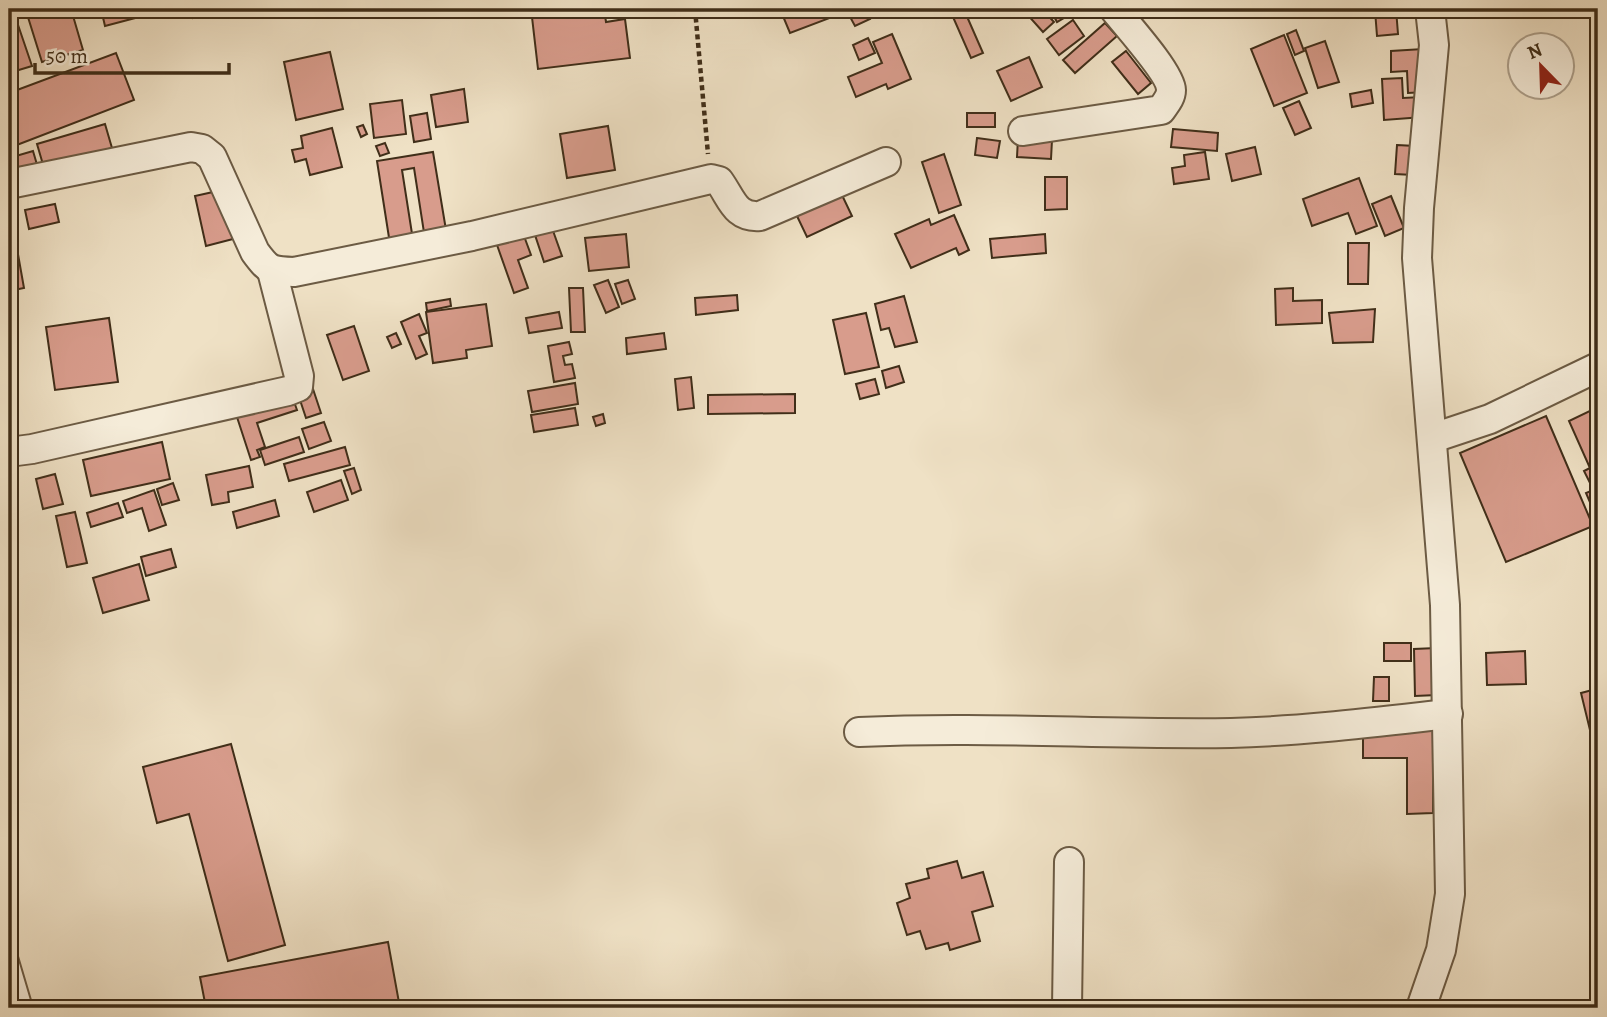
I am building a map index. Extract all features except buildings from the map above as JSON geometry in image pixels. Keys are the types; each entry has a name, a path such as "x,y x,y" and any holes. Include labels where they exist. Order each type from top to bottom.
{"street":[{"path":"1023,131 1161,110 1171,90 1166,76 1114,9"},
{"path":"1421,1008 1441,950 1450,894 1445,605 1417,258 1434,45 1430,9"},
{"path":"9,184 191,147 202,149 212,157 255,252 265,266 272,271 294,272 472,236 711,179 719,181 736,209 749,217 761,216 886,162"},
{"path":"9,452 298,387 299,376 272,271"},
{"path":"1433,438 1490,419 1598,367"},
{"path":"859,732 933,728 1234,733 1345,726 1448,714"},
{"path":"1067,1008 1069,862"}],"lane":[{"path":"9,954 24,1008"}],"path":[{"path":"695,9 711,179"}]}
